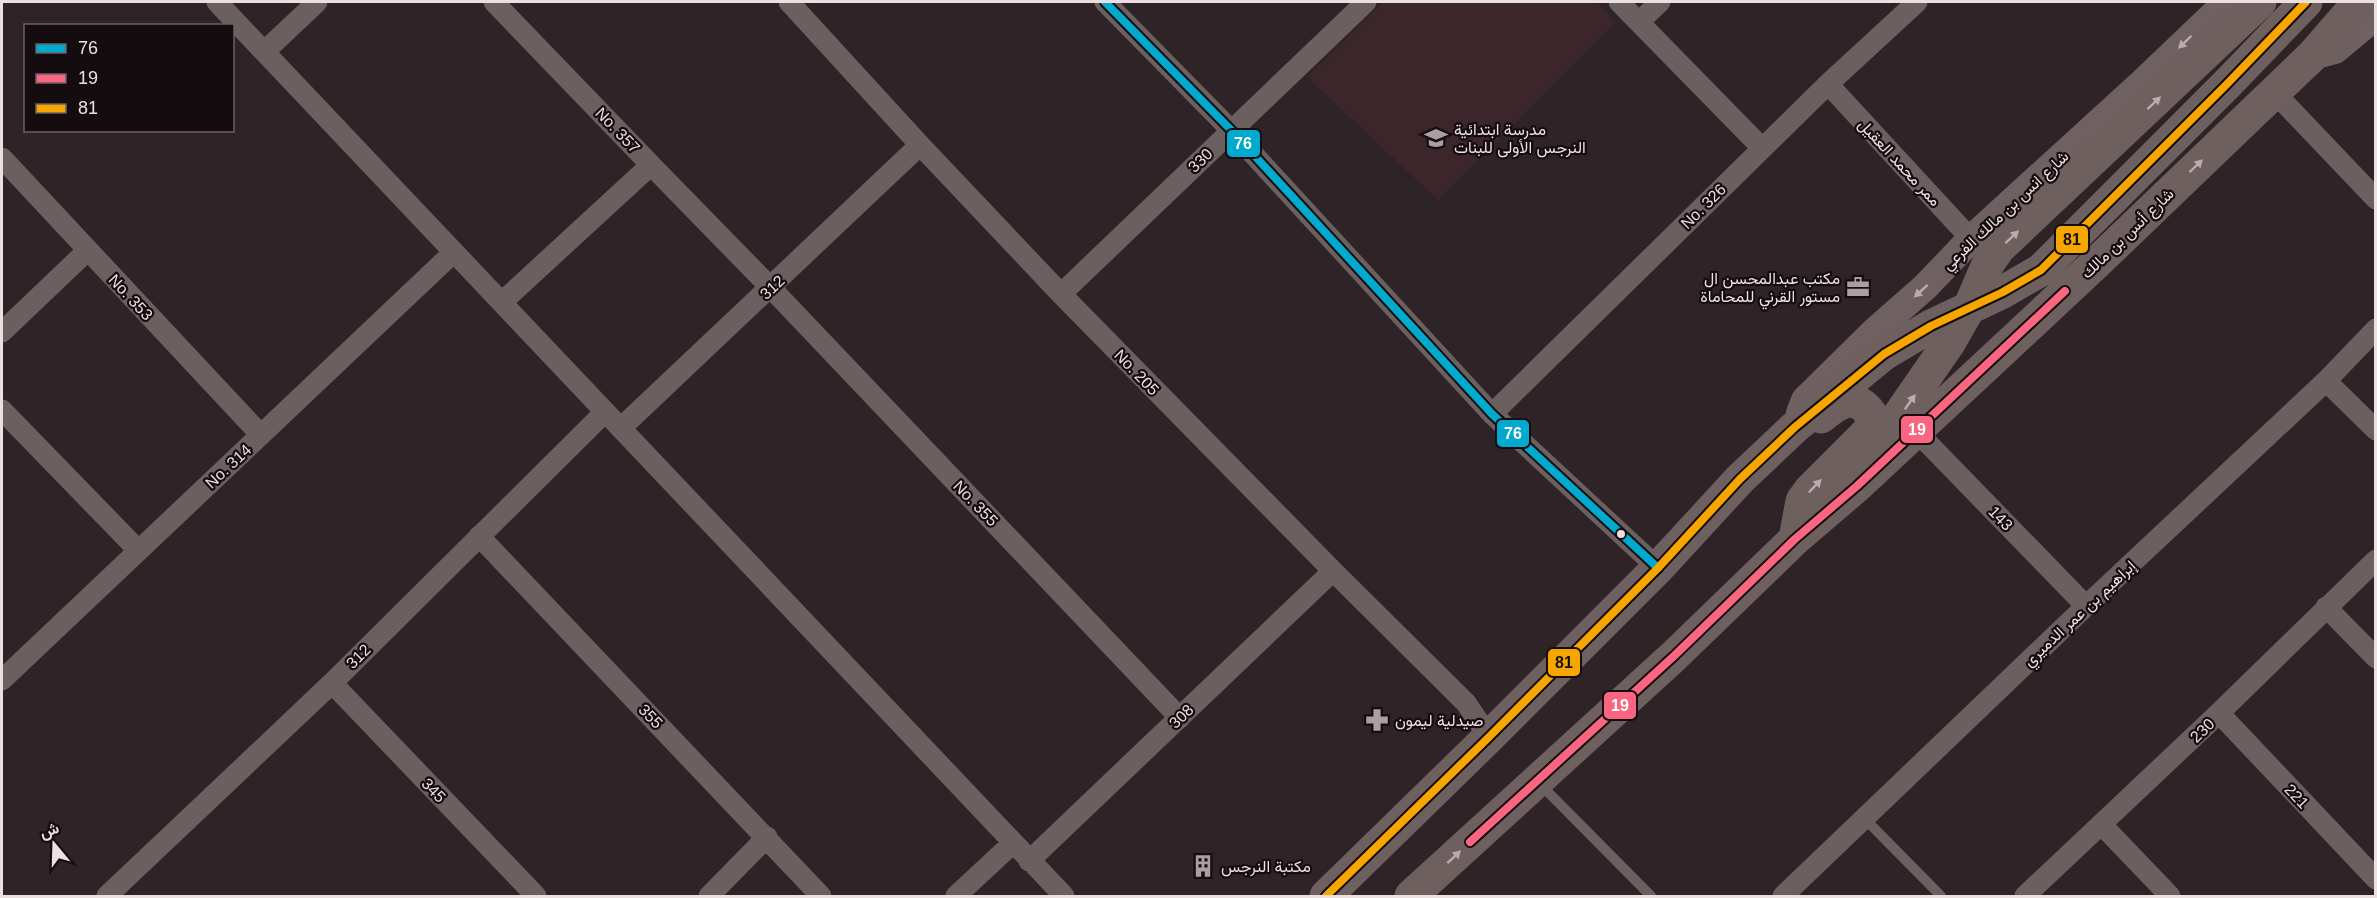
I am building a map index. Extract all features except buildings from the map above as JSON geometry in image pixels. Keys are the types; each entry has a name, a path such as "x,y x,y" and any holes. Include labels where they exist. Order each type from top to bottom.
{"main road":[{"name":"شارع انس بن مالك الفرعي","path":"1792,431 1805,400 1875,331 1925,287 1971,239 2227,2"},
{"path":"1857,486 1879,444 1925,380 1969,308 1988,264 1999,248 2260,2"},
{"name":"شارع أنس بن مالك","path":"1326,897 1658,568 1740,479 1792,431 1884,354 1931,326 2022,282 2041,270 2306,2"},
{"name":"شارع أنس بن مالك","path":"1412,896 1674,656 1795,539 1916,431 2312,56 2360,2"},
{"path":"2312,56 2335,50 2376,16"},
{"path":"1792,431 1812,424 1834,407 1845,402 1861,404 1871,414 1871,429 1866,436 1810,490 1802,501 1795,539"}],"street":[{"path":"217,2 605,412 622,427 1064,897"},
{"path":"265,51 317,2"},
{"name":"No. 357","path":"494,2 651,165 502,302"},
{"name":"No. 205","path":"789,2 920,146 1061,294 1466,703 1489,737"},
{"name":"330","path":"1061,294 1366,2"},
{"path":"1619,2 1762,148"},
{"path":"1639,22 1660,2"},
{"name":"No. 326","path":"1492,414 1828,84 1917,2"},
{"path":"1108,3 1231,130 1492,414 1658,568"},
{"name":"ممر محمد العقيل","path":"1828,84 1971,239"},
{"path":"2274,92 2376,199"},
{"name":"312","path":"622,427 920,146"},
{"name":"No. 353","path":"2,158 261,435"},
{"name":"No. 355","path":"651,165 1180,718"},
{"path":"2,332 87,251"},
{"name":"No. 314","path":"2,680 454,252"},
{"name":"إبراهيم بن عمر الدميري","path":"1783,897 2086,606 2326,381 2376,329"},
{"path":"2326,381 2376,430"},
{"path":"2,410 138,550"},
{"name":"312","path":"116,894 605,412"},
{"name":"143","path":"1916,431 2086,606"},
{"name":"355","path":"479,536 767,837 821,897"},
{"name":"230","path":"2025,897 2376,560"},
{"name":"308","path":"1029,861 1333,571"},
{"path":"2326,607 2376,658"},
{"name":"345","path":"332,683 536,897"},
{"name":"221","path":"2219,713 2376,879"},
{"path":"2102,825 2170,897"},
{"path":"709,897 767,837"},
{"path":"956,897 1013,843"}],"lane":[{"path":"1537,780 1651,897"},
{"path":"1864,818 1941,897"}],"shaded area":[{"name":"مدرسة ابتدائية النرجس الأولى للبنات","path":"1383,2 1596,2 1616,22 1438,200 1307,77"}],"transit line":[{"name":"76","path":"1105,2 1231,130 1492,414 1658,568"},
{"name":"81","path":"1326,896 1489,737 1658,568 1740,479 1795,427 1884,354 1931,326 2003,292 2041,270 2306,2"},
{"name":"19","path":"1470,842 1674,656 1795,539 1857,486 2065,291"}],"place":[{"name":"مدرسة ابتدائية النرجس الأولى للبنات","path":"1436,138"},
{"name":"مكتب عبدالمحسن ال مستور القرني للمحاماة","path":"1858,287"},
{"name":"صيدلية ليمون","path":"1377,720"},
{"name":"مكتبة النرجس","path":"1203,866"}]}
